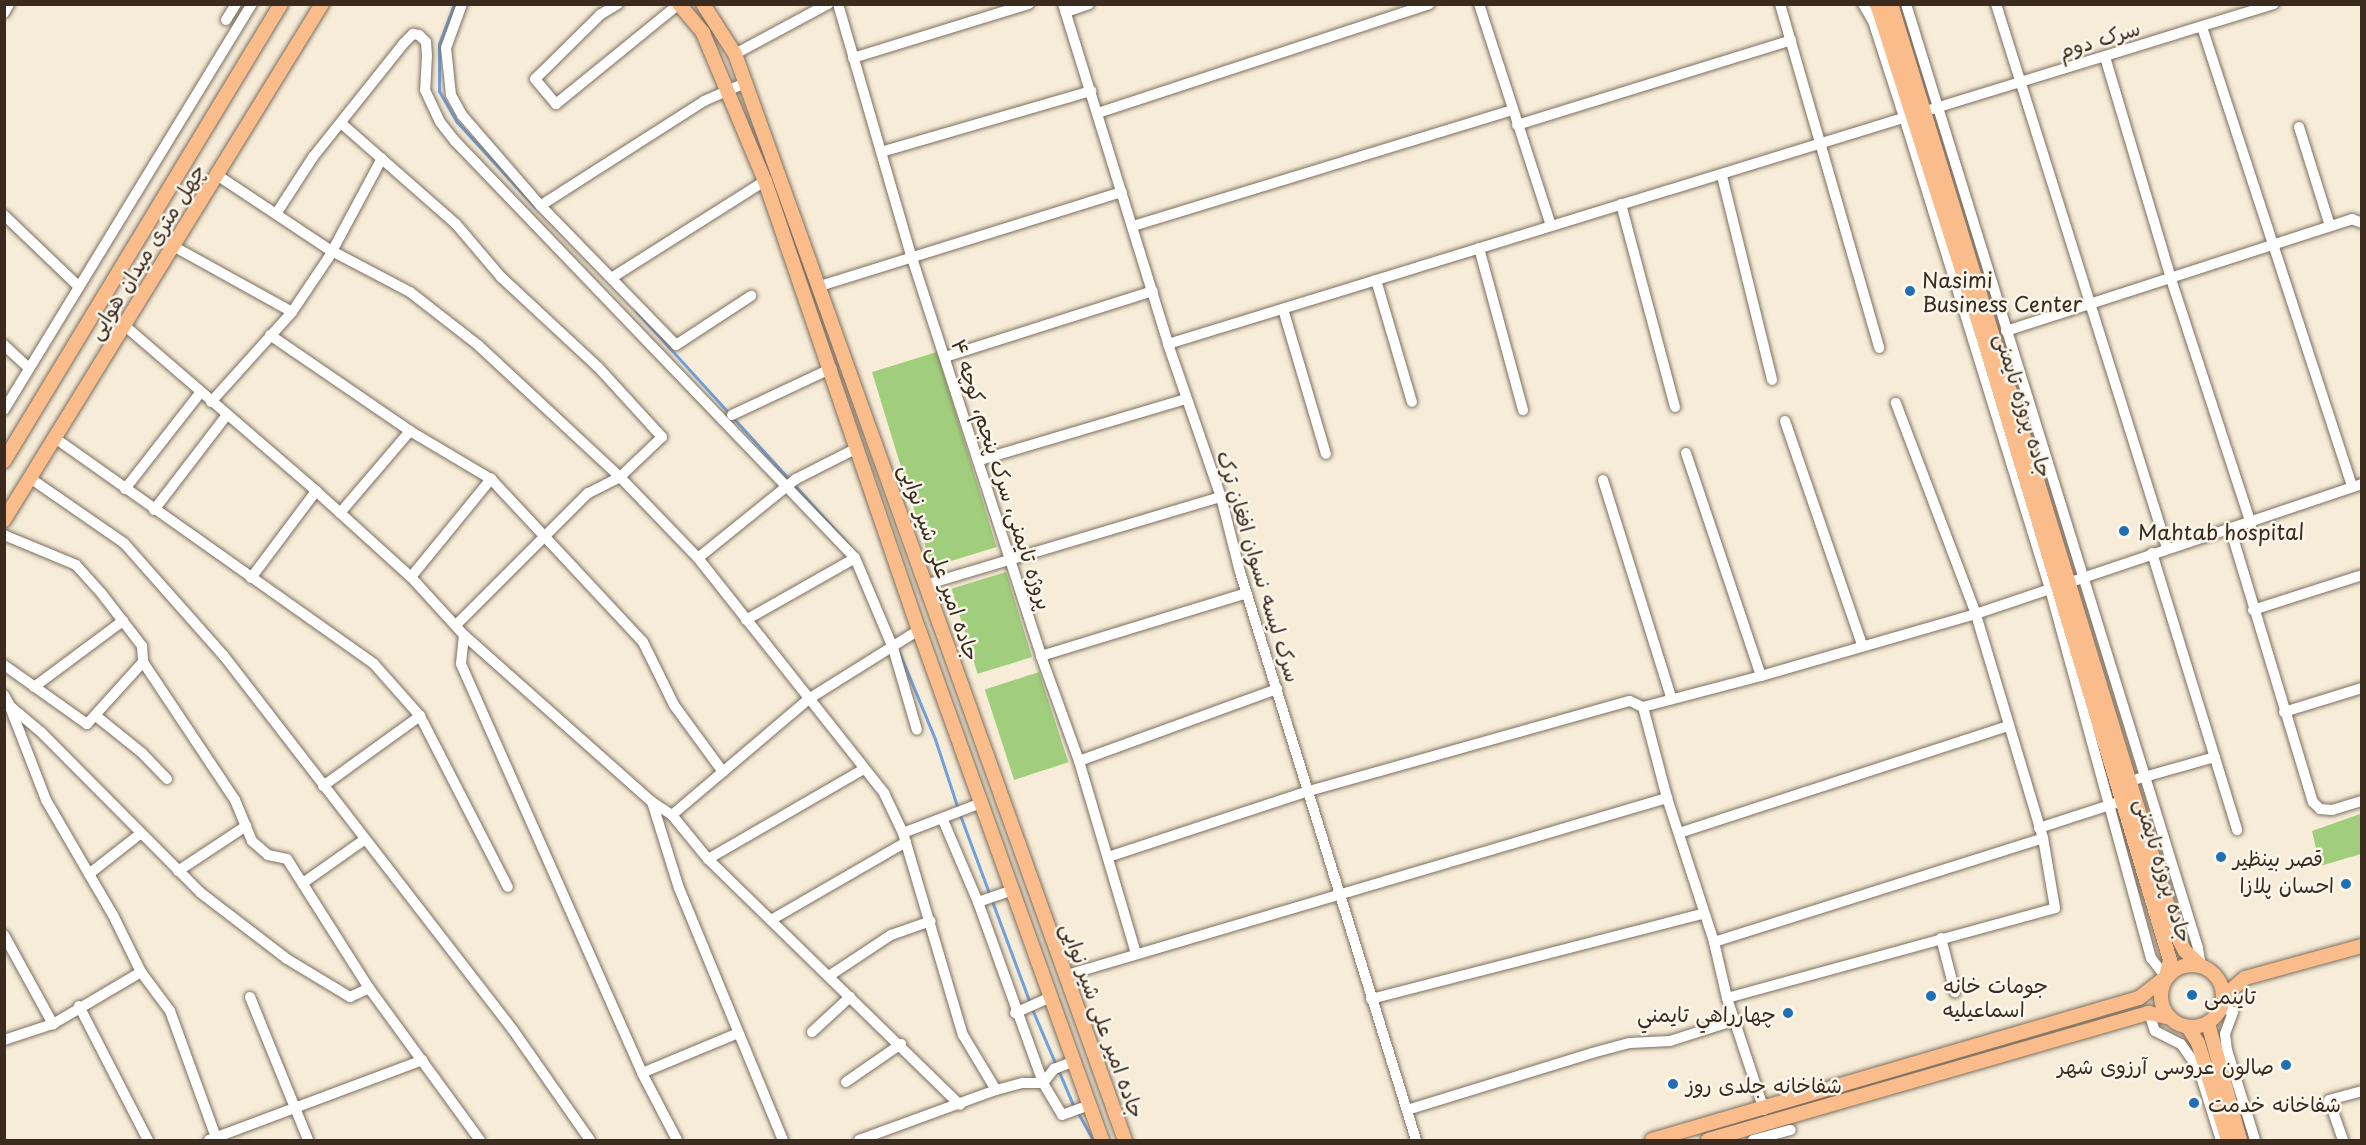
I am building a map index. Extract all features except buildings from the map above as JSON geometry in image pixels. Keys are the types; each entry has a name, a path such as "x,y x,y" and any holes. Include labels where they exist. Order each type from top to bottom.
{"main road":[{"path":"4,461 281,4"},
{"name":"چهل متری میدان هوایی","path":"4,520 322,4"},
{"path":"679,4 703,33 729,90 765,181 832,368 856,448 919,630 1102,1140"},
{"name":"جاده امیر علی شیر نوایی","path":"703,4 735,54 1125,1140"},
{"name":"جاده پروژه تایمنی","path":"1877,4 1919,113"},
{"name":"جاده پروژه تایمنی","path":"1891,4 1919,113 2064,583 2177,936 2185,951 2205,968"},
{"name":"جاده پروژه تایمنی","path":"2064,583 2116,803 2168,943 2166,977"},
{"path":"1652,1140 1764,1110 2139,998 2180,967 2205,968 2246,978 2361,946"},
{"path":"2205,968 2217,978 2222,1002"},
{"path":"2166,977 2161,1000 2170,1018"},
{"path":"2188,1027 2208,1023 2222,1002 2246,978"},
{"path":"1708,1140 1791,1129 2149,1013 2170,1018 2188,1027 2198,1043 2228,1140"},
{"path":"2208,1023 2240,1140"}],"street":[{"path":"4,13 9,4"},
{"path":"226,21 236,4"},
{"path":"4,410 252,4"},
{"path":"462,4 446,48 452,95 468,123 676,345 752,296"},
{"path":"618,4 600,15 535,79 556,104 679,4"},
{"path":"735,54 828,4"},
{"name":"پروژه تایمنی، سرک پنجم، کوچه ۴","path":"838,4 912,258 980,460 1041,656 1079,761 1136,953"},
{"path":"853,58 1029,4"},
{"path":"1064,8 1089,4"},
{"path":"1098,113 1430,4"},
{"path":"1780,4 1879,348"},
{"name":"جاده پروژه تایمنی","path":"1863,4 1919,113 2006,331 2064,583 2143,777 2205,968"},
{"name":"جاده پروژه تایمنی","path":"1906,4 1919,113"},
{"path":"1996,4 2023,83 2167,548"},
{"name":"سرک دوم","path":"1168,344 1551,225 1722,176 2274,4"},
{"path":"1481,5 1551,225"},
{"name":"سرک لیسه نسوان افغان‌ ترک","path":"1064,8 1168,344 1221,497 1247,593 1342,891 1371,999 1416,1140"},
{"path":"1108,857 1309,791 1630,701 1643,707 1671,697 1761,675 1862,644 1976,614 2167,548 2231,531 2357,486 2271,246 2202,27"},
{"path":"276,214 341,123 404,43 413,34 419,35 426,42 425,90 440,122 455,141 855,558 896,646 917,730"},
{"path":"1517,124 1791,40"},
{"path":"2105,57 2172,279 2251,524"},
{"path":"543,204 704,101 745,83"},
{"path":"881,152 1091,91"},
{"path":"1133,226 1513,110"},
{"path":"341,123 456,224 501,277 654,424 662,437 620,477 588,493 548,536 456,625"},
{"path":"2299,127 2330,226"},
{"path":"211,402 292,312 382,158"},
{"path":"217,175 330,250 410,292 478,345 620,477 698,558 810,698 862,770 884,793 905,838 963,1035 996,1090"},
{"path":"1722,176 1772,380"},
{"path":"613,277 765,181"},
{"path":"820,286 1122,192"},
{"path":"1621,204 1675,407"},
{"path":"4,215 79,287"},
{"path":"2006,331 2092,306 2352,219 2361,223"},
{"path":"173,246 292,312"},
{"path":"1479,248 1523,410"},
{"path":"1376,280 1412,402"},
{"path":"945,357 1153,291"},
{"path":"1283,309 1326,454"},
{"path":"124,325 316,491 411,577 464,635 652,802 672,815 708,860 901,1044 960,1105"},
{"path":"270,335 410,431 491,479 548,536 643,642 674,705 723,772"},
{"path":"4,345 29,368"},
{"path":"732,415 832,368"},
{"path":"125,489 200,393"},
{"path":"980,460 1186,399"},
{"path":"1727,998 2055,908 2041,833 1976,614 1896,403"},
{"path":"154,510 227,415"},
{"path":"1785,421 1862,644"},
{"path":"340,513 410,431"},
{"path":"55,438 375,664 420,716 508,887"},
{"path":"698,558 796,479 856,448"},
{"path":"1686,453 1761,675"},
{"path":"30,478 124,543 224,656 513,1030 590,1140"},
{"path":"411,577 491,479"},
{"path":"1603,480 1671,697"},
{"path":"251,578 316,491"},
{"path":"925,585 1221,497"},
{"path":"2231,531 2253,610 2313,802 2320,809 2332,810 2361,801"},
{"path":"4,535 75,564 123,621 142,646 143,662 235,800 252,841 268,855 287,859 369,988 480,1140"},
{"path":"2152,554 2237,830"},
{"path":"746,620 855,558"},
{"path":"2253,610 2361,575"},
{"path":"1041,656 1247,593"},
{"path":"34,687 123,621"},
{"path":"672,815 810,698 919,630"},
{"path":"464,635 461,664 642,1073 677,1140"},
{"path":"4,665 87,724 143,662"},
{"path":"2284,712 2361,688"},
{"path":"1079,761 1277,689"},
{"path":"4,695 46,800 89,873 141,972 170,1011 214,1140 423,1060"},
{"path":"10,706 41,732 178,871 287,959 350,996 369,988"},
{"path":"1643,707 1667,798 1714,942 1727,998 1764,1110"},
{"path":"96,716 142,753 167,779"},
{"path":"323,786 420,716"},
{"path":"1679,833 2008,726"},
{"path":"2128,782 2215,757"},
{"path":"708,860 862,770"},
{"path":"1067,975 1342,891 1667,798"},
{"path":"652,802 680,888 783,1140"},
{"path":"771,920 905,838 981,803"},
{"path":"1714,942 2041,833 2116,803"},
{"name":"جاده پروژه تایمنی","path":"2116,803 2151,958 2166,977"},
{"path":"943,820 978,902 1015,1013 1043,1083 1065,1113 1089,1105"},
{"path":"178,871 246,826"},
{"path":"89,873 140,834"},
{"path":"303,883 364,840"},
{"path":"978,902 1013,890"},
{"path":"1371,999 1704,914"},
{"path":"829,976 884,939 931,921"},
{"path":"4,935 53,1024"},
{"path":"1941,938 1956,992"},
{"path":"4,1040 53,1024 79,1006 141,972"},
{"path":"250,997 308,1140"},
{"path":"812,1032 850,997"},
{"path":"1015,1013 1051,997"},
{"path":"2222,1002 2233,1012 2225,1034 2227,1050 2255,1140"},
{"path":"79,1006 148,1140"},
{"path":"2149,1013 2155,1032 2181,1044 2199,1070 2221,1140"},
{"path":"1407,1110 1592,1053 1630,1043 1670,1041 1736,1020"},
{"path":"642,1073 738,1033"},
{"path":"846,1082 901,1044"},
{"path":"1043,1083 1054,1069 1075,1061"},
{"path":"859,1140 996,1090 1023,1083 1043,1083"},
{"path":"2343,1140 2330,1100 2361,1091"},
{"path":"1753,1140 1791,1129"}],"green space":[{"path":"937,352 997,547 932,567 872,372"},
{"path":"1006,572 1032,657 978,674 951,589"},
{"path":"1039,672 1068,762 1014,780 985,690"},
{"path":"2360,814 2361,854 2320,866 2312,831"}],"waterway":[{"path":"454,4 439,44 439,91 456,121 535,207"},
{"path":"636,311 850,546"},
{"path":"899,652 935,739 958,809"},
{"path":"960,815 1030,1003"},
{"path":"1032,1009 1074,1107"},
{"path":"1078,1113 1093,1140"}],"place":[{"name":"Nasimi Business Center","path":"1910,291"},
{"name":"Mahtab hospital","path":"2124,531"},
{"name":"قصر بینظیر","path":"2221,857"},
{"name":"احسان پلازا","path":"2346,884"},
{"name":"تاینمی","path":"2192,995"},
{"name":"جومات خانه اسماعيليه","path":"1931,996"},
{"name":"چهارراهي تايمني","path":"1788,1013"},
{"name":"صالون عروسی آرزوی شهر","path":"2286,1065"},
{"name":"شفاخانه جلدی روز","path":"1673,1084"},
{"name":"شفاخانه خدمت","path":"2194,1103"}]}
